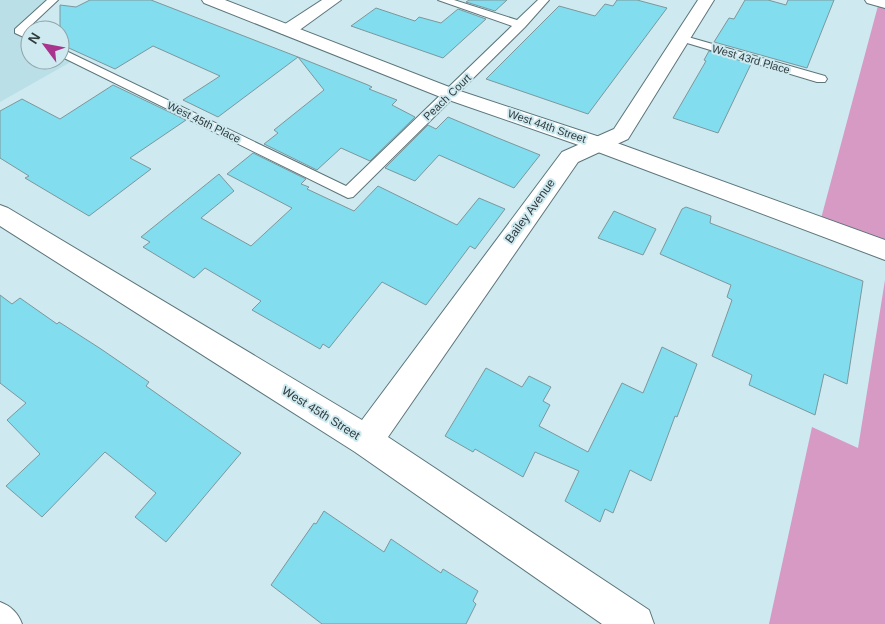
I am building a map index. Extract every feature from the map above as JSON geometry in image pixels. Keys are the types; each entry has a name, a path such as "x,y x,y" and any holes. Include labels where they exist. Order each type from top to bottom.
{"street":[{"name":"West 44th Street","path":"210,0 450,94 598,144 885,250"},
{"path":"288,30 333,0"},
{"name":"Bailey Avenue","path":"366,441 570,156 621,134 706,0"},
{"path":"873,0 885,3"},
{"name":"West 45th Street","path":"0,214 366,441 635,624"}],"lane":[{"path":"31,20 53,0"},
{"path":"443,0 521,25"},
{"name":"Peach Court","path":"348,193 521,25 544,0"},
{"name":"West 43rd Place","path":"681,38 821,79"},
{"name":"West 45th Place","path":"70,57 348,193"},
{"path":"0,614 10,624"}],"shaded area":[{"path":"0,0 53,0 31,20 20,20 20,70 57,70 0,102"},
{"path":"879,2 885,3 885,250 819,226"},
{"path":"70,56 76,59 70,62"},
{"path":"885,280 885,624 769,624 812,427 858,448"}],"building":[{"path":"90,0 151,0 298,57 218,117 183,100 220,76 153,46 115,69 70,49 70,20 60,20 60,5 76,7"},
{"path":"469,0 507,0 495,11 466,2"},
{"path":"617,0 637,0 667,8 588,114 486,79 559,6 595,16 605,4 613,6"},
{"path":"745,0 768,0 786,5 788,0 834,0 807,68 714,42 729,18 734,19"},
{"path":"376,8 415,21 419,17 441,23 458,9 486,19 443,58 351,26"},
{"path":"709,51 751,64 718,133 673,118 706,61 704,60"},
{"path":"298,57 372,87 369,89 397,100 392,105 415,117 370,161 341,148 317,170 264,144 278,133 274,130 324,90"},
{"path":"113,85 186,120 130,158 151,169 89,216 25,178 29,176 0,158 0,111 22,99 60,119"},
{"path":"448,117 540,155 514,188 439,155 415,181 385,168 428,125 436,129"},
{"path":"253,153 306,179 301,184 309,187 307,189 354,211 378,186 457,225 479,198 505,209 475,249 470,246 426,305 382,282 329,348 323,344 320,349 252,310 261,301 205,268 194,278 143,247 150,242 141,237 219,174 234,191 201,218 251,246 292,208 227,174"},
{"path":"686,207 711,216 710,223 863,281 847,384 824,374 815,415 749,385 752,375 712,356 732,300 727,297 731,285 660,254 682,209"},
{"path":"614,211 656,229 643,255 598,238"},
{"path":"0,295 12,304 20,298 57,324 59,322 101,349 149,382 146,386 241,453 166,542 135,517 156,493 105,452 42,517 6,486 40,454 7,420 26,403 0,383"},
{"path":"662,347 697,364 651,481 630,470 613,513 605,509 600,522 565,501 579,471 535,452 523,477 475,449 473,452 445,436 486,368 522,387 529,376 551,387 543,401 550,405 539,426 588,452 622,383 643,393"},
{"path":"324,511 384,552 391,539 441,573 443,569 478,591 473,601 476,604 466,624 322,624 271,585"}]}
